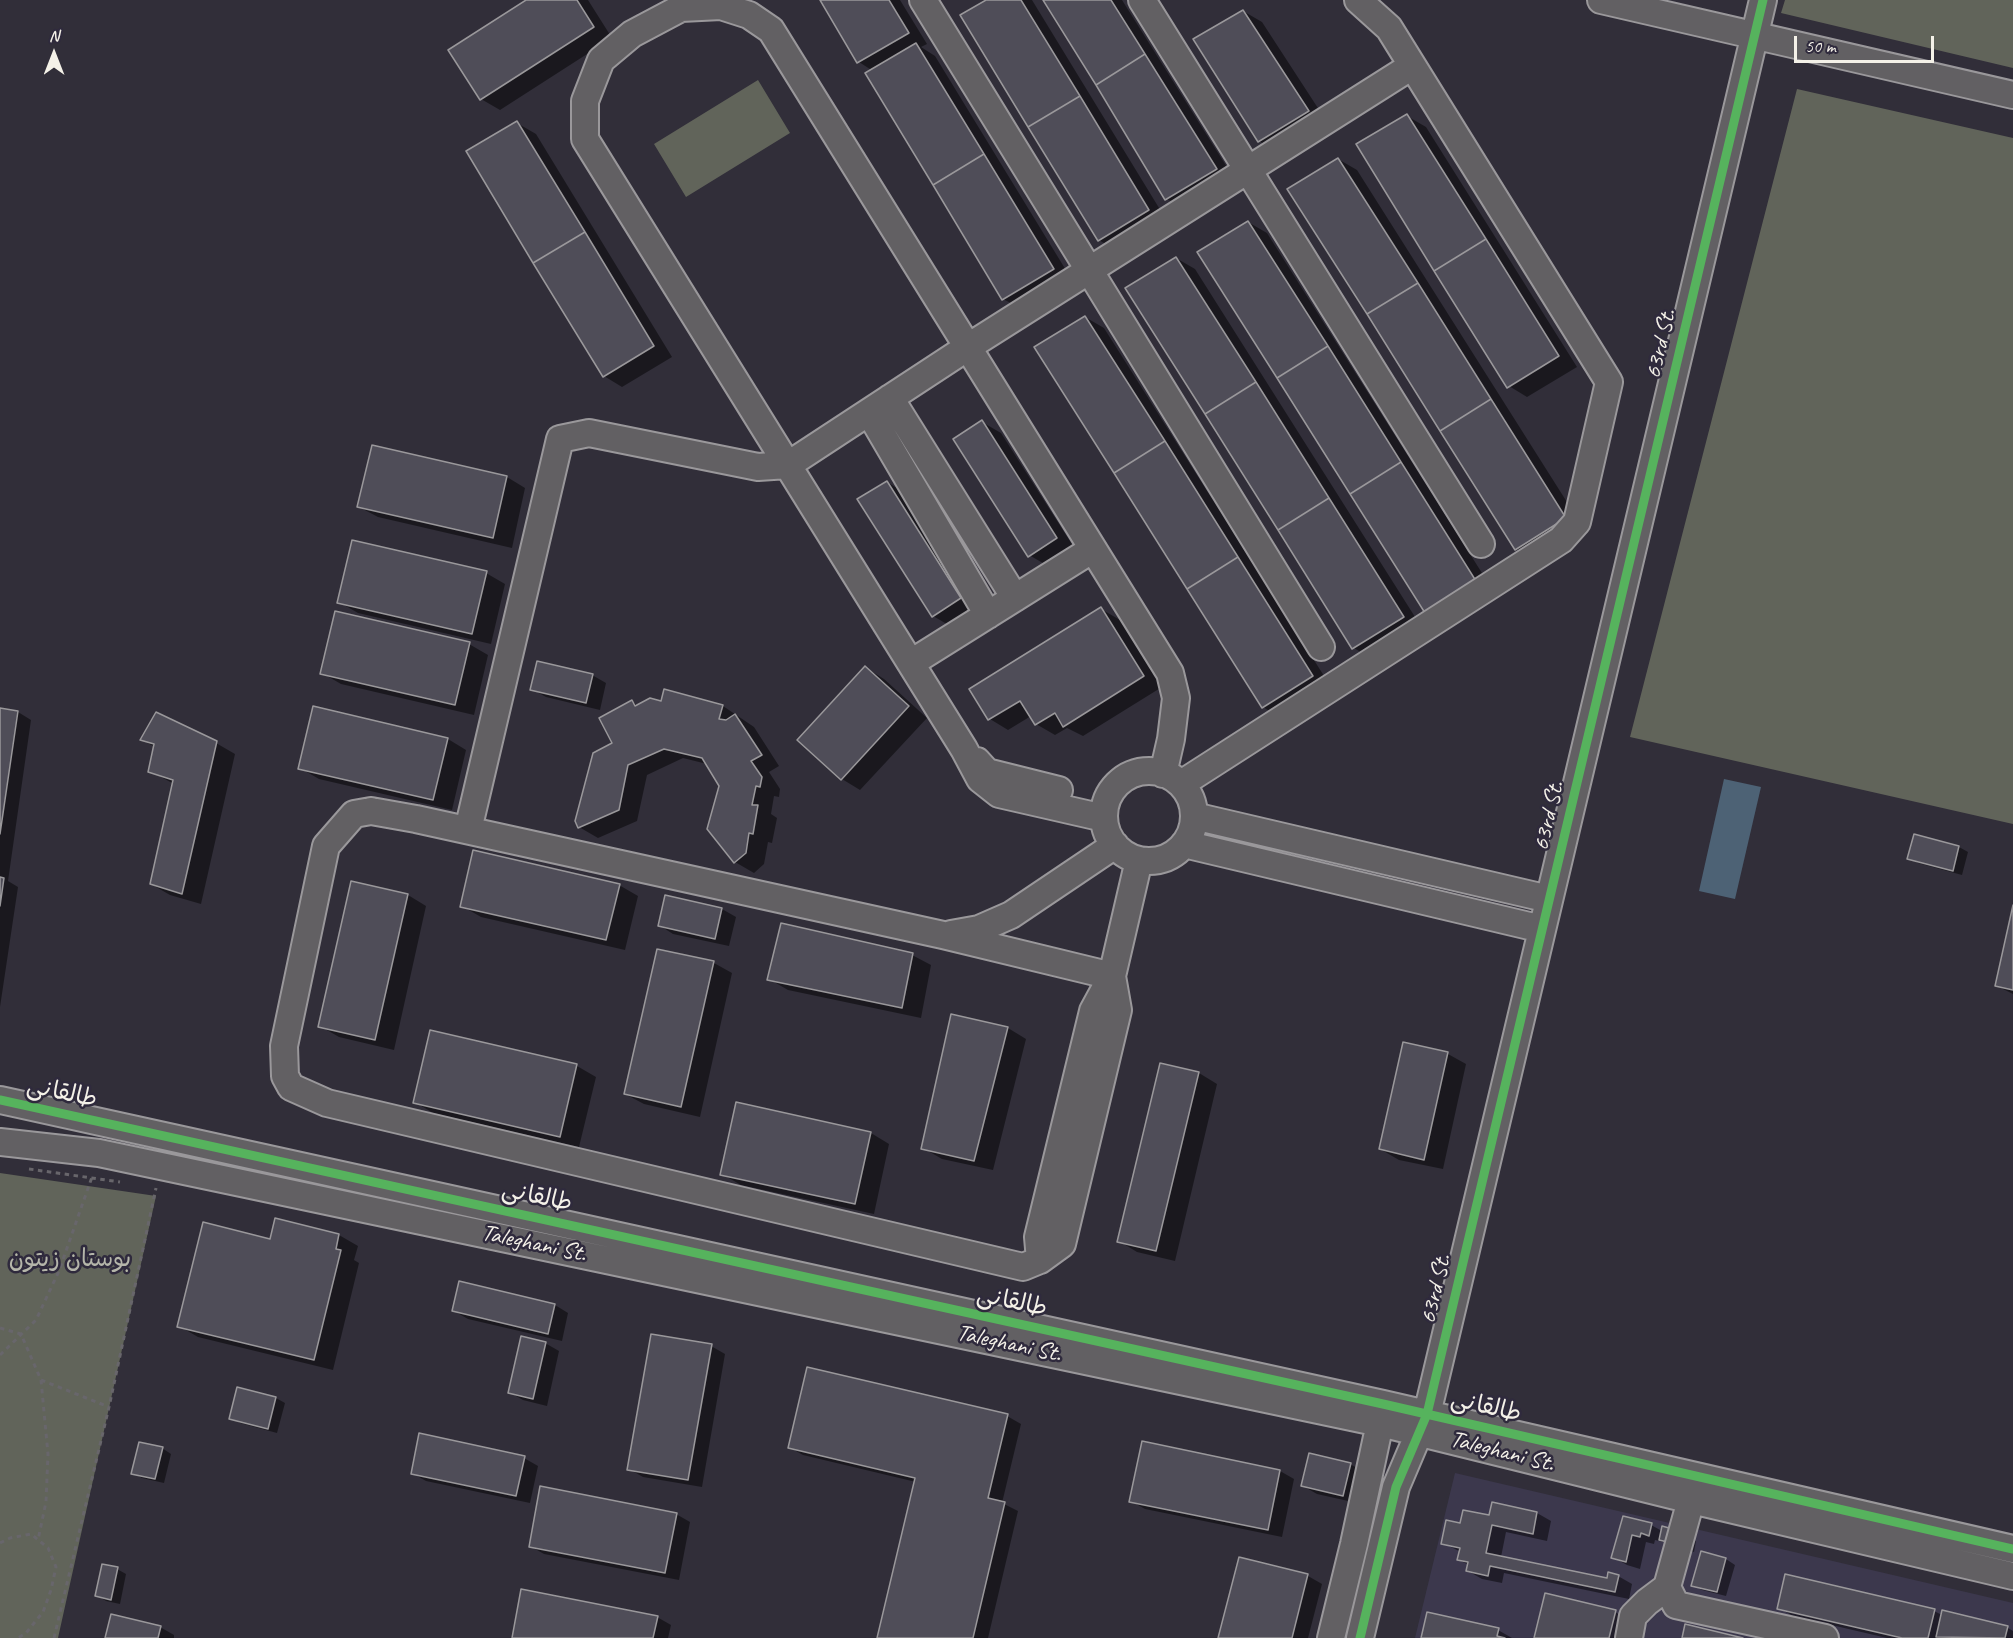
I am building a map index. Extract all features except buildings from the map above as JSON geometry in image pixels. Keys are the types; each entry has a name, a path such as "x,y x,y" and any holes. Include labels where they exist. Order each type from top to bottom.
{"street":[{"path":"923,0 1321,647"},
{"path":"1142,0 1481,544"},
{"path":"1172,779 1561,540 1577,522 1609,382 1389,28 1358,0"},
{"path":"1600,0 2013,95"},
{"name":"63rd St.","path":"1360,1638 1396,1487 1423,1422 1763,0"},
{"path":"1105,810 987,772 964,748 585,139 585,101 601,60 632,34 681,8 722,6 749,15 771,30 1170,673 1176,698 1172,739 1172,779"},
{"path":"468,830 560,439 589,433 758,467 788,465 968,347 1412,66"},
{"path":"890,398 1016,598"},
{"path":"869,412 988,615"},
{"path":"911,663 1094,549"},
{"path":"1154,771 1172,779 1190,796 1194,824 1189,837 1168,857 1154,861 1139,860 1126,854 1115,845 1107,833 1105,810 1113,789 1124,778 1138,772 1154,771"},
{"path":"1112,976 943,935 468,830 371,811 354,814 326,846 284,1046 285,1076 291,1087 327,1103 1023,1267 1041,1260 1038,1237 1094,1011 1112,976 1139,860"},
{"path":"1194,816 1549,899"},
{"path":"1184,844 1542,929"},
{"path":"943,935 979,929 1011,915 1115,845"},
{"name":"طالقانی","path":"0,1100 1423,1422 2013,1549"},
{"name":"Taleghani St.","path":"0,1142 99,1153 1380,1422 1423,1422 1691,1500 2013,1576"},
{"path":"1331,1638 1380,1422"},
{"path":"1629,1638 1633,1616 1667,1587 1691,1500"},
{"path":"1667,1587 1676,1605 1825,1638"}],"path":[{"path":"0,1355 36,1320 59,1271 99,1153"},
{"path":"23,1168 125,1183"},
{"path":"54,1638 158,1188 147,1186"},
{"path":"0,1328 21,1334"},
{"path":"21,1334 41,1380 48,1454 46,1502 38,1540"},
{"path":"41,1380 109,1407"},
{"path":"0,1543 10,1538 31,1534 48,1548 56,1567 43,1612 25,1636 18,1638"}],"shaded area":[{"path":"1455,1473 2013,1603 2013,1638 1415,1638"}],"green space":[{"path":"1785,0 2013,0 2013,68 1781,13"},
{"path":"758,80 790,133 686,197 654,144"},
{"path":"1797,89 2013,138 2013,824 1630,737"},
{"name":"بوستان زیتون","path":"0,1173 156,1196 58,1638 0,1638"}],"water":[{"path":"1724,779 1761,787 1735,899 1699,891"}],"cycle path":[{"path":"1360,1638 1396,1487 1427,1414 1763,0"},
{"path":"0,1100 1383,1404 2013,1549"}]}
